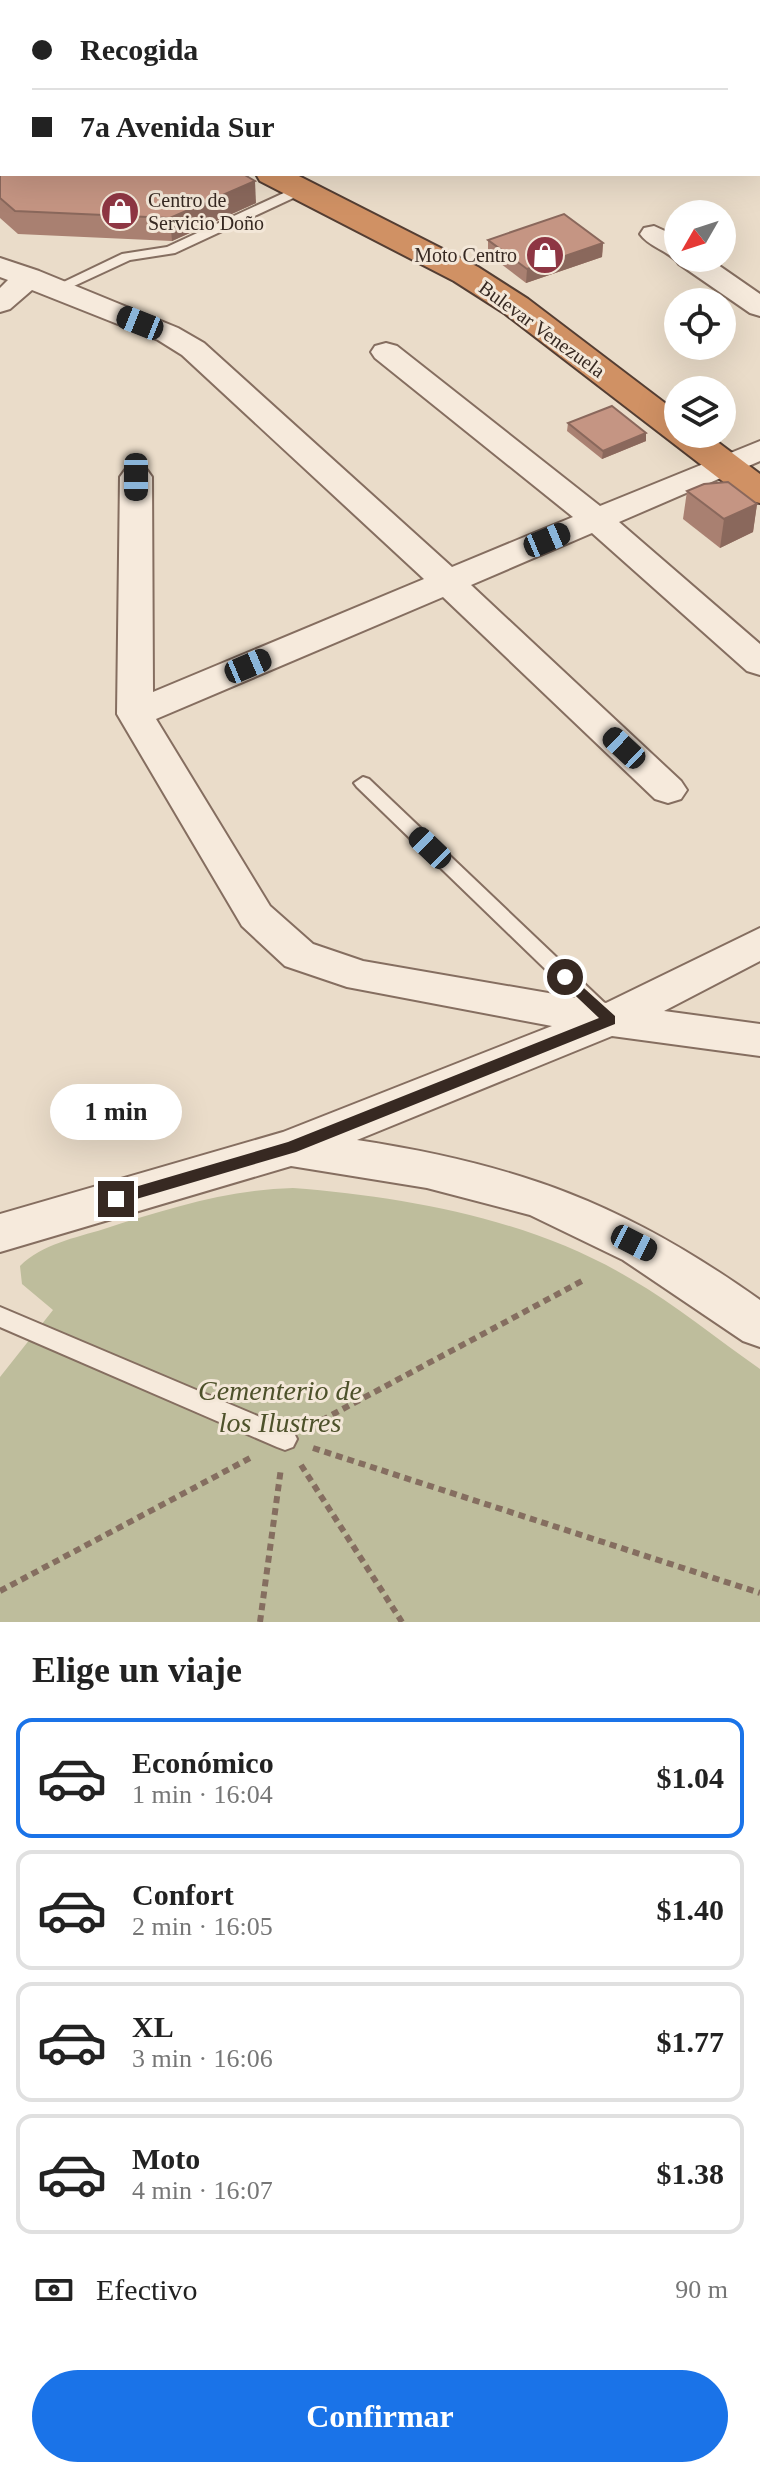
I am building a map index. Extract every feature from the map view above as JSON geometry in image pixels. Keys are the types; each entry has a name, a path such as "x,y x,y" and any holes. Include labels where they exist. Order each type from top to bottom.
{"highway":[{"name":"Bulevar Venezuela","path":"285,182 466,274 516,306 664,419"},
{"path":"703,448 760,492"}],"street":[{"path":"654,234 664,241"},
{"path":"0,267 168,334 193,349 448,582 668,790"},
{"path":"709,272 760,307"},
{"path":"0,303 42,283"},
{"path":"386,352 596,519 760,663"},
{"path":"135,714 760,450"},
{"path":"136,477 135,714 256,916 299,955 361,976 610,1020 760,1040"},
{"path":"0,1233 291,1148 610,1020 760,943"},
{"path":"291,1148 440,1172 537,1199 594,1223 654,1254 760,1326"}],"lane":[{"path":"42,283 127,257 170,250 285,182"},
{"path":"363,783 610,1020"},
{"path":"0,1317 285,1439"}],"path":[{"path":"285,1439 760,1593"},
{"path":"260,1622 285,1439"},
{"path":"285,1439 402,1622"}],"green space":[{"name":"Cementerio de los Ilustres","path":"293,1188 424,1205 510,1226 552,1241 592,1258 648,1289 760,1369 760,1622 0,1622 0,1377 53,1310 22,1284 20,1266 38,1252 59,1243 174,1208 244,1192"}],"building":[{"path":"0,176 246,176 255,181 170,218 15,211 0,198"},
{"path":"564,214 603,243 527,269 488,240"},
{"path":"612,406 646,433 603,451 568,423"},
{"path":"728,482 757,504 724,519 687,491 704,484"}],"place":[{"name":"Centro de Servicio Doño","path":"120,211"},
{"name":"Moto Centro","path":"545,255"}],"route":[{"path":"116,1199 291,1148 610,1020 565,977"}]}
